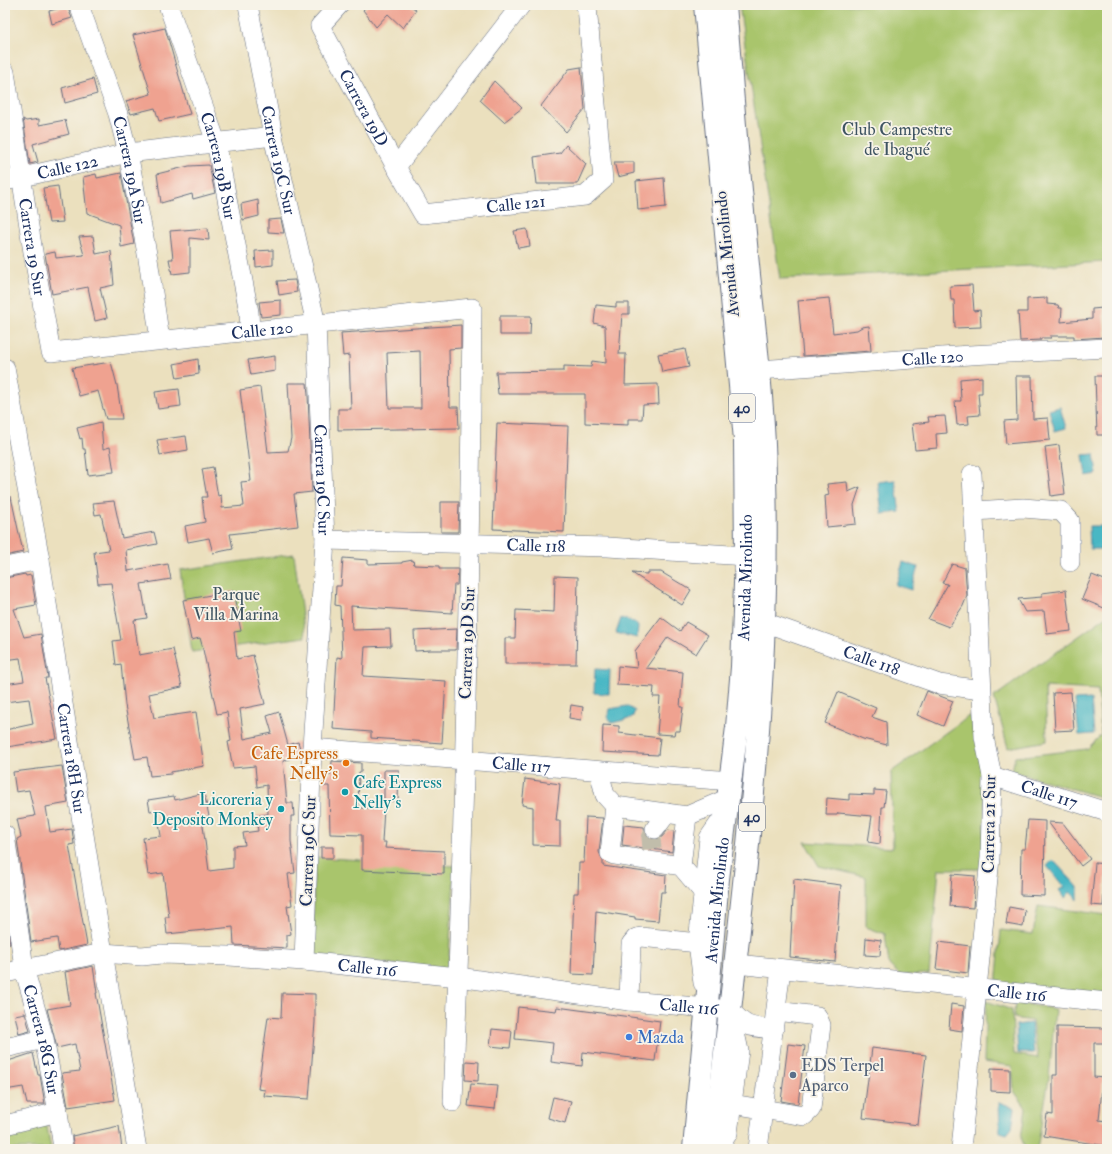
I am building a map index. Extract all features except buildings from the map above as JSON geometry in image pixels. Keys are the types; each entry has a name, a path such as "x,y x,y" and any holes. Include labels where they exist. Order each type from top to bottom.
{"main road":[{"name":"Avenida Mirolindo","path":"694,1149 718,879 729,796 742,667 746,556 745,440 705,5"},
{"name":"Avenida Mirolindo","path":"714,1149 736,964 758,740 764,622 765,475 759,370 725,5"}],"street":[{"name":"Carrera 19A Sur","path":"79,5 118,114 128,153 148,259 160,340"},
{"name":"Carrera 19B Sur","path":"168,5 216,142 249,312 250,331"},
{"name":"Carrera 19C Sur","path":"248,5 273,136 316,324 325,540 312,748 304,961"},
{"name":"Carrera 19D","path":"339,5 320,26 423,214"},
{"path":"396,167 521,5"},
{"name":"Calle 121","path":"423,214 585,196 603,180 587,7 585,5"},
{"name":"Carrera 19 Sur","path":"5,72 13,179 51,352"},
{"name":"Calle 122","path":"13,179 128,153 273,136"},
{"name":"Calle 120","path":"51,352 472,308"},
{"name":"Carrera 19D Sur","path":"453,1102 470,544 472,308"},
{"name":"Calle 120","path":"759,370 970,355 1107,348"},
{"name":"Carrera 18H Sur","path":"5,368 40,560 103,953 137,1149"},
{"name":"Carrera 21 Sur","path":"961,1149 990,858 992,776 984,737 972,474"},
{"path":"974,511 1023,508 1061,511 1070,521 1070,562"},
{"name":"Calle 118","path":"325,540 608,547 746,556"},
{"path":"5,567 40,560"},
{"name":"Calle 118","path":"764,622 939,684 981,690"},
{"name":"Calle 117","path":"312,748 599,771 729,796"},
{"path":"599,771 604,795 615,806 687,816 729,796"},
{"name":"Calle 117","path":"992,776 1107,812"},
{"path":"706,1008 698,943 703,892 709,838 729,796"},
{"path":"615,806 610,853 614,856 655,856 681,866 703,892"},
{"path":"655,829 666,814"},
{"path":"681,866 687,816"},
{"name":"Carrera 18G Sur","path":"5,835 24,968 44,1039 58,1112 63,1149"},
{"path":"629,1000 631,944 636,938 641,937 698,943"},
{"name":"Calle 116","path":"5,972 103,953 142,956 161,954 229,956 304,961 458,977 629,1000 730,1010"},
{"name":"Calle 116","path":"736,964 1107,1002"},
{"path":"758,1149 782,969"},
{"path":"730,1010 743,1024 749,1027 774,1030"},
{"path":"718,1149 728,1133 739,1051 730,1010"},
{"path":"732,1104 804,1116 811,1109 822,1025 817,1016 776,1011"},
{"path":"5,1048 44,1039"},
{"path":"5,1124 58,1112"}],"green space":[{"name":"Club Campestre de Ibagué","path":"739,5 1107,5 1107,262 780,279"},
{"path":"5,107 16,178 5,179"},
{"name":"Parque Villa Marina","path":"294,554 305,637 192,652 180,570"},
{"path":"1107,616 1107,799 1012,771 1015,757 1087,749 1101,735 1098,690 1045,687 1047,741 1008,748 994,697"},
{"path":"970,715 986,774 983,869 939,869 929,974 900,975 889,965 885,934 866,927 866,877 819,866 805,842 893,848 891,772"},
{"path":"314,857 455,866 448,970 313,956"},
{"path":"1038,906 1107,915 1107,995 996,987 1001,930 1033,934"},
{"path":"986,1001 1012,1010 1014,1054 1038,1058 1032,1021 1014,1018 1015,1002 1055,1009 1049,1078 1037,1149 1025,1149 1021,1137 1026,1108 1014,1091 1012,1066 984,1062"},
{"path":"46,1121 51,1149 5,1149 5,1128"}],"water":[{"path":"1060,407 1066,428 1055,431 1049,410"},
{"path":"1094,454 1097,474 1086,476 1083,455"},
{"path":"895,480 900,512 882,514 878,482"},
{"path":"1089,526 1102,526 1103,549 1090,549"},
{"path":"903,562 918,567 911,590 896,585"},
{"path":"621,618 636,623 638,627 637,638 616,633"},
{"path":"595,669 610,670 609,694 594,693"},
{"path":"1091,699 1094,734 1079,735 1075,700"},
{"path":"627,706 635,711 632,718 612,723 608,717 610,709"},
{"path":"1053,860 1078,887 1078,900 1070,892 1065,898 1059,890 1064,887 1047,866"},
{"path":"1031,1023 1034,1053 1018,1053 1016,1025"},
{"path":"999,1102 1015,1108 1012,1128 1007,1134 1000,1132"}],"tunnel":[{"path":"652,849 651,838 655,829"}],"place":[{"name":"Cafe Espress Nelly's","path":"346,763"},
{"name":"Cafe Express Nelly's","path":"345,792"},
{"name":"Licoreria y Deposito Monkey","path":"281,809"},
{"name":"Mazda","path":"629,1037"},
{"name":"EDS Terpel Aparco","path":"793,1075"}]}
